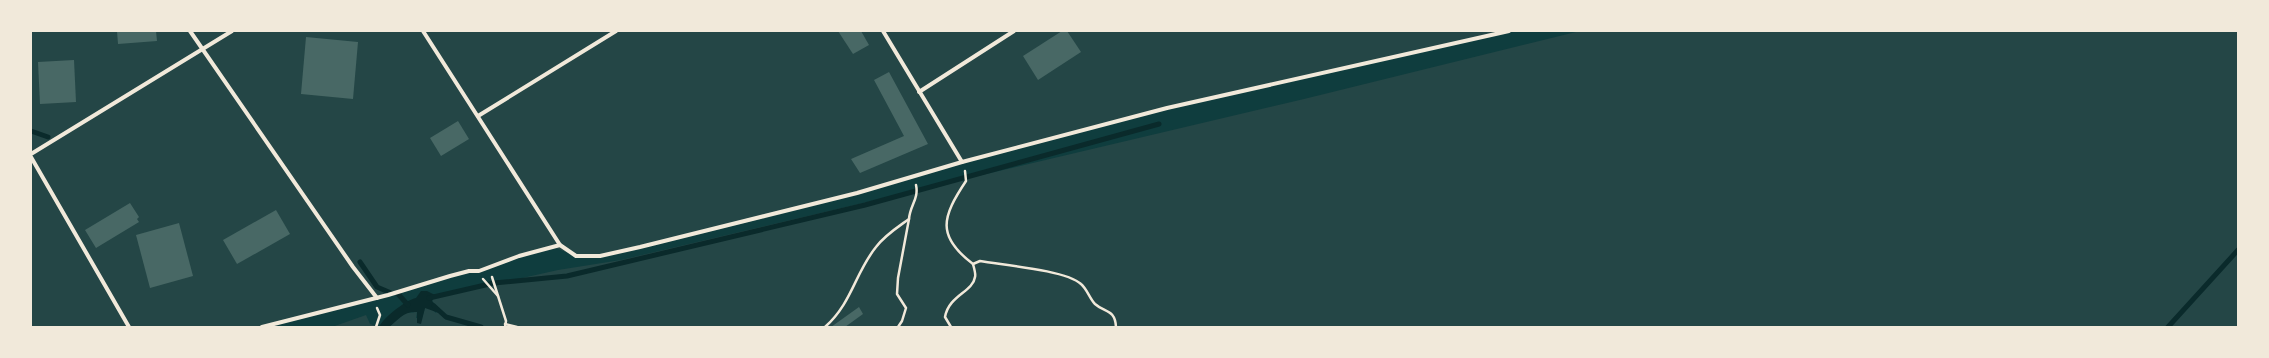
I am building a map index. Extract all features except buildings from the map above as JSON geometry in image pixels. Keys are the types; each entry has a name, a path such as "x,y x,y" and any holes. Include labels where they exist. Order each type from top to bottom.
{"street":[{"path":"190,31 202,51 377,298"},
{"path":"129,327 31,156 232,31"},
{"path":"422,31 560,245 576,256 600,256 857,193 962,162 1166,108 1509,31"},
{"path":"478,116 616,31"},
{"path":"883,31 962,162"},
{"path":"919,92 1014,31"},
{"path":"262,327 377,298 450,276 488,268 519,256 560,245"}],"path":[{"path":"950,327 945,317 947,306 971,285 975,277 973,264 958,253 948,237 946,225 955,198 966,181 966,174"},
{"path":"898,327 902,321 906,308 897,294 898,278 909,212 918,194 916,184"},
{"path":"825,327 848,300 860,271 876,247 883,239 909,219"},
{"path":"973,264 980,261 1060,273 1080,283 1095,304 1110,311 1116,322 1116,327"},
{"path":"488,268 499,297 505,326 517,327"},
{"path":"486,284 499,297"},
{"path":"372,299 380,315 376,327"}],"shaded area":[{"path":"31,31 1508,31 1166,108 901,180 640,247 595,256 576,256 553,247 494,266 262,327 31,327"},
{"path":"1580,31 2238,31 2238,327 389,327 405,313 417,312 416,318 422,318 425,308 430,308 436,313 439,309 432,301 434,298 558,270 621,260 1304,99"},
{"path":"421,291 427,291 435,295 432,301 439,309 439,313 425,308 421,324 417,323 417,312 412,312 405,314 389,327 379,327 390,314 401,305 416,298"},
{"path":"366,315 370,324 379,327 332,327"}],"waterway":[{"path":"429,298 494,283 567,276 865,205 1159,124"},
{"path":"31,131 48,137"},
{"path":"2168,327 2238,250"},
{"path":"360,262 377,287 391,293"},
{"path":"398,294 408,305"},
{"path":"434,306 446,317 481,327"}]}
